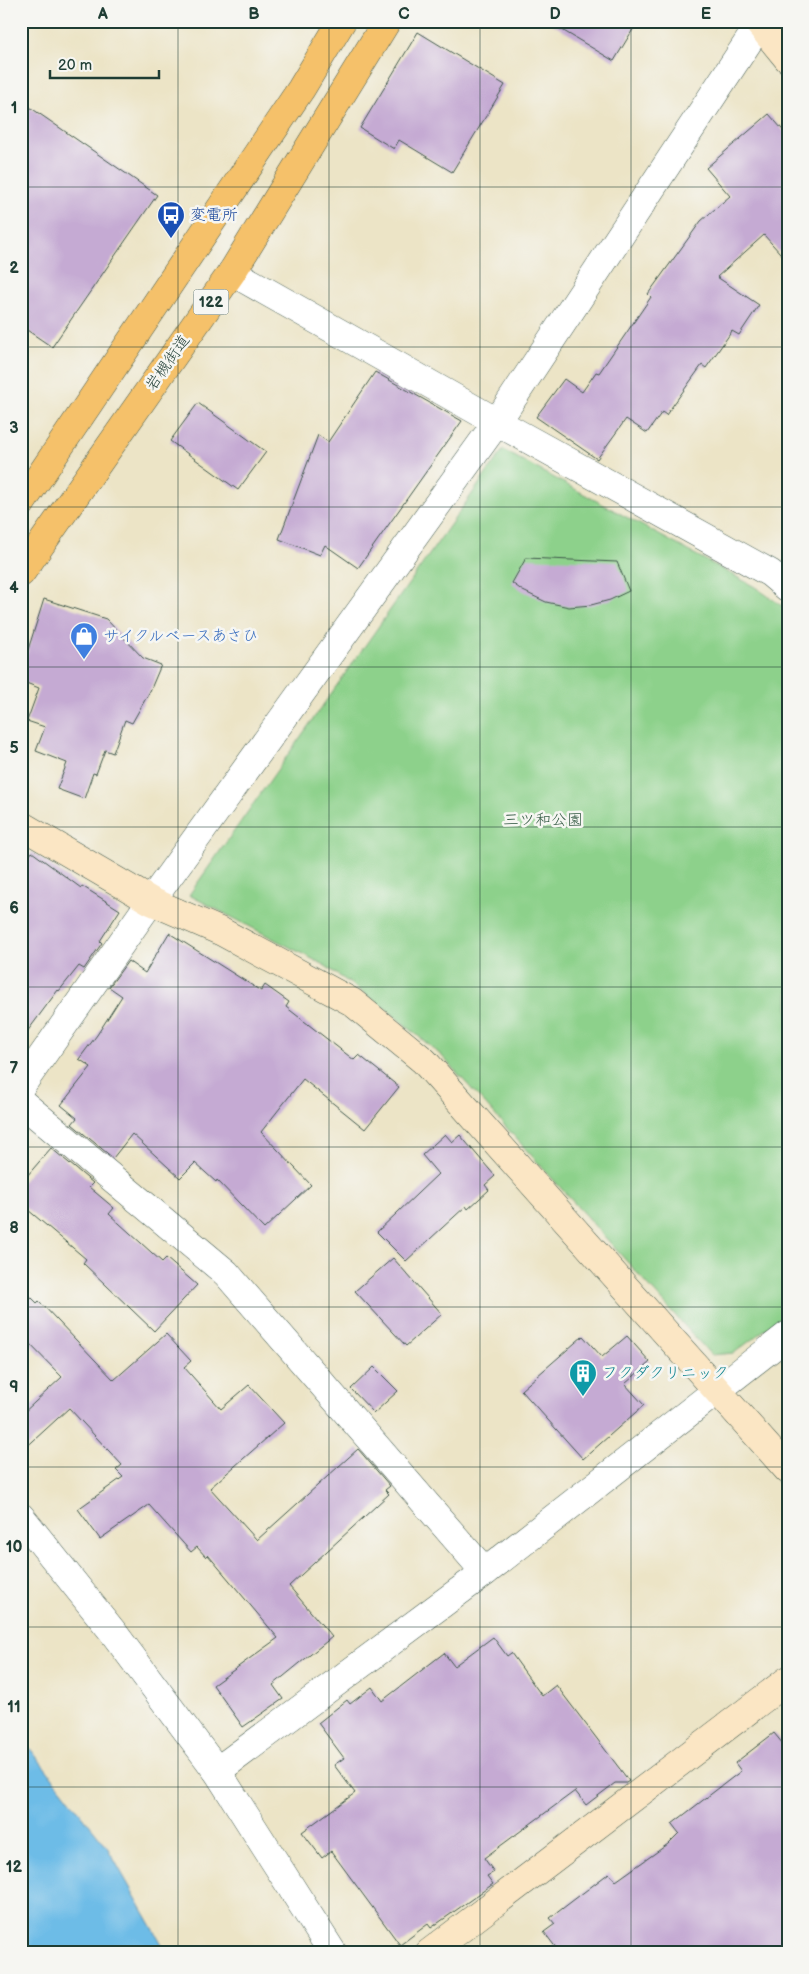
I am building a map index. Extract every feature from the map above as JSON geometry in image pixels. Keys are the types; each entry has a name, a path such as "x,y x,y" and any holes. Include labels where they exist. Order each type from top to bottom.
{"highway":[{"name":"122","path":"21,504 301,89 342,21"},
{"name":"岩槻街道","path":"21,573 232,272 387,21"}],"street":[{"path":"21,1086 151,901 497,422 759,22 788,59"},
{"path":"232,272 497,422 770,573 788,588"},
{"path":"21,825 151,901 222,932 352,1002 424,1061 788,1470"},
{"path":"21,1102 226,1273 485,1572"},
{"path":"217,1771 485,1572 788,1335"},
{"path":"21,1518 113,1632 217,1771 333,1953"},
{"path":"429,1953 788,1680"}],"green space":[{"name":"三ツ和公園","path":"503,450 755,587 788,610 788,1312 734,1353 711,1355 442,1056 385,1008 324,965 189,895"}],"water":[{"path":"21,1737 107,1847 167,1953 21,1953"}],"building":[{"path":"547,21 638,21 614,61"},
{"path":"418,32 505,85 452,172 399,140 394,149 360,128"},
{"path":"21,101 157,195 52,347 21,326"},
{"path":"769,114 788,136 788,262 764,235 717,277 759,305 739,335 732,331 706,368 702,365 666,415 662,412 647,433 626,419 597,459 536,417 564,379 582,392 596,372 599,373 651,297 648,294 701,221 730,196 706,168"},
{"path":"375,372 462,421 358,568 325,545 320,555 279,539 318,435 328,442"},
{"path":"198,403 266,452 238,490 170,441"},
{"path":"526,558 617,562 629,591 610,600 591,605 569,607 546,602 523,591 512,583"},
{"path":"44,599 106,619 143,658 161,665 150,691 132,723 125,720 113,753 105,750 96,774 93,773 84,799 57,789 67,763 36,751 45,727 27,721 39,688 21,681 21,672"},
{"path":"32,852 81,888 82,886 120,910 100,941 102,943 84,969 79,966 58,990 21,1040 21,867"},
{"path":"169,933 261,991 265,985 289,1002 286,1007 354,1060 359,1055 399,1087 365,1129 303,1079 261,1132 311,1185 264,1229 217,1180 216,1182 195,1163 180,1178 132,1134 113,1158 72,1124 77,1118 61,1105 91,1067 79,1059 122,996 109,987 128,961 145,973"},
{"path":"445,1134 452,1142 460,1135 495,1176 485,1185 489,1190 468,1209 466,1206 406,1261 377,1232 438,1174 422,1155"},
{"path":"51,1148 93,1183 89,1187 114,1208 109,1214 162,1262 166,1258 197,1285 154,1331 83,1263 86,1259 21,1204 21,1183"},
{"path":"393,1258 442,1314 406,1346 355,1291"},
{"path":"21,1287 37,1303 39,1301 114,1380 166,1334 191,1361 184,1367 221,1409 249,1385 284,1423 210,1488 257,1540 358,1449 390,1486 385,1490 389,1494 289,1586 332,1637 273,1685 283,1699 243,1727 213,1685 278,1638 208,1555 206,1557 197,1547 191,1552 149,1505 100,1539 78,1509 123,1477 116,1470 122,1465 69,1408 21,1452 21,1415 62,1377 21,1335"},
{"name":"フクダクリニック","path":"583,1336 602,1357 627,1336 650,1362 625,1384 644,1405 583,1459 521,1390"},
{"path":"374,1367 398,1391 374,1413 351,1389"},
{"path":"493,1637 507,1656 511,1653 542,1696 556,1685 629,1781 626,1783 615,1783 586,1805 575,1791 484,1858 494,1872 487,1876 493,1884 431,1928 428,1924 400,1945 331,1851 322,1858 302,1832 355,1793 334,1765 344,1758 318,1723 347,1700 350,1704 372,1687 382,1701 444,1653 454,1666"},
{"path":"774,1733 788,1750 788,1953 560,1953 544,1932 555,1924 550,1918 609,1873 616,1881 668,1844 679,1833 672,1824 741,1771 735,1763"}],"place":[{"name":"変電所","path":"171,239"},
{"name":"サイクルベースあさひ","path":"84,660"},
{"name":"フクダクリニック","path":"583,1397"}]}
